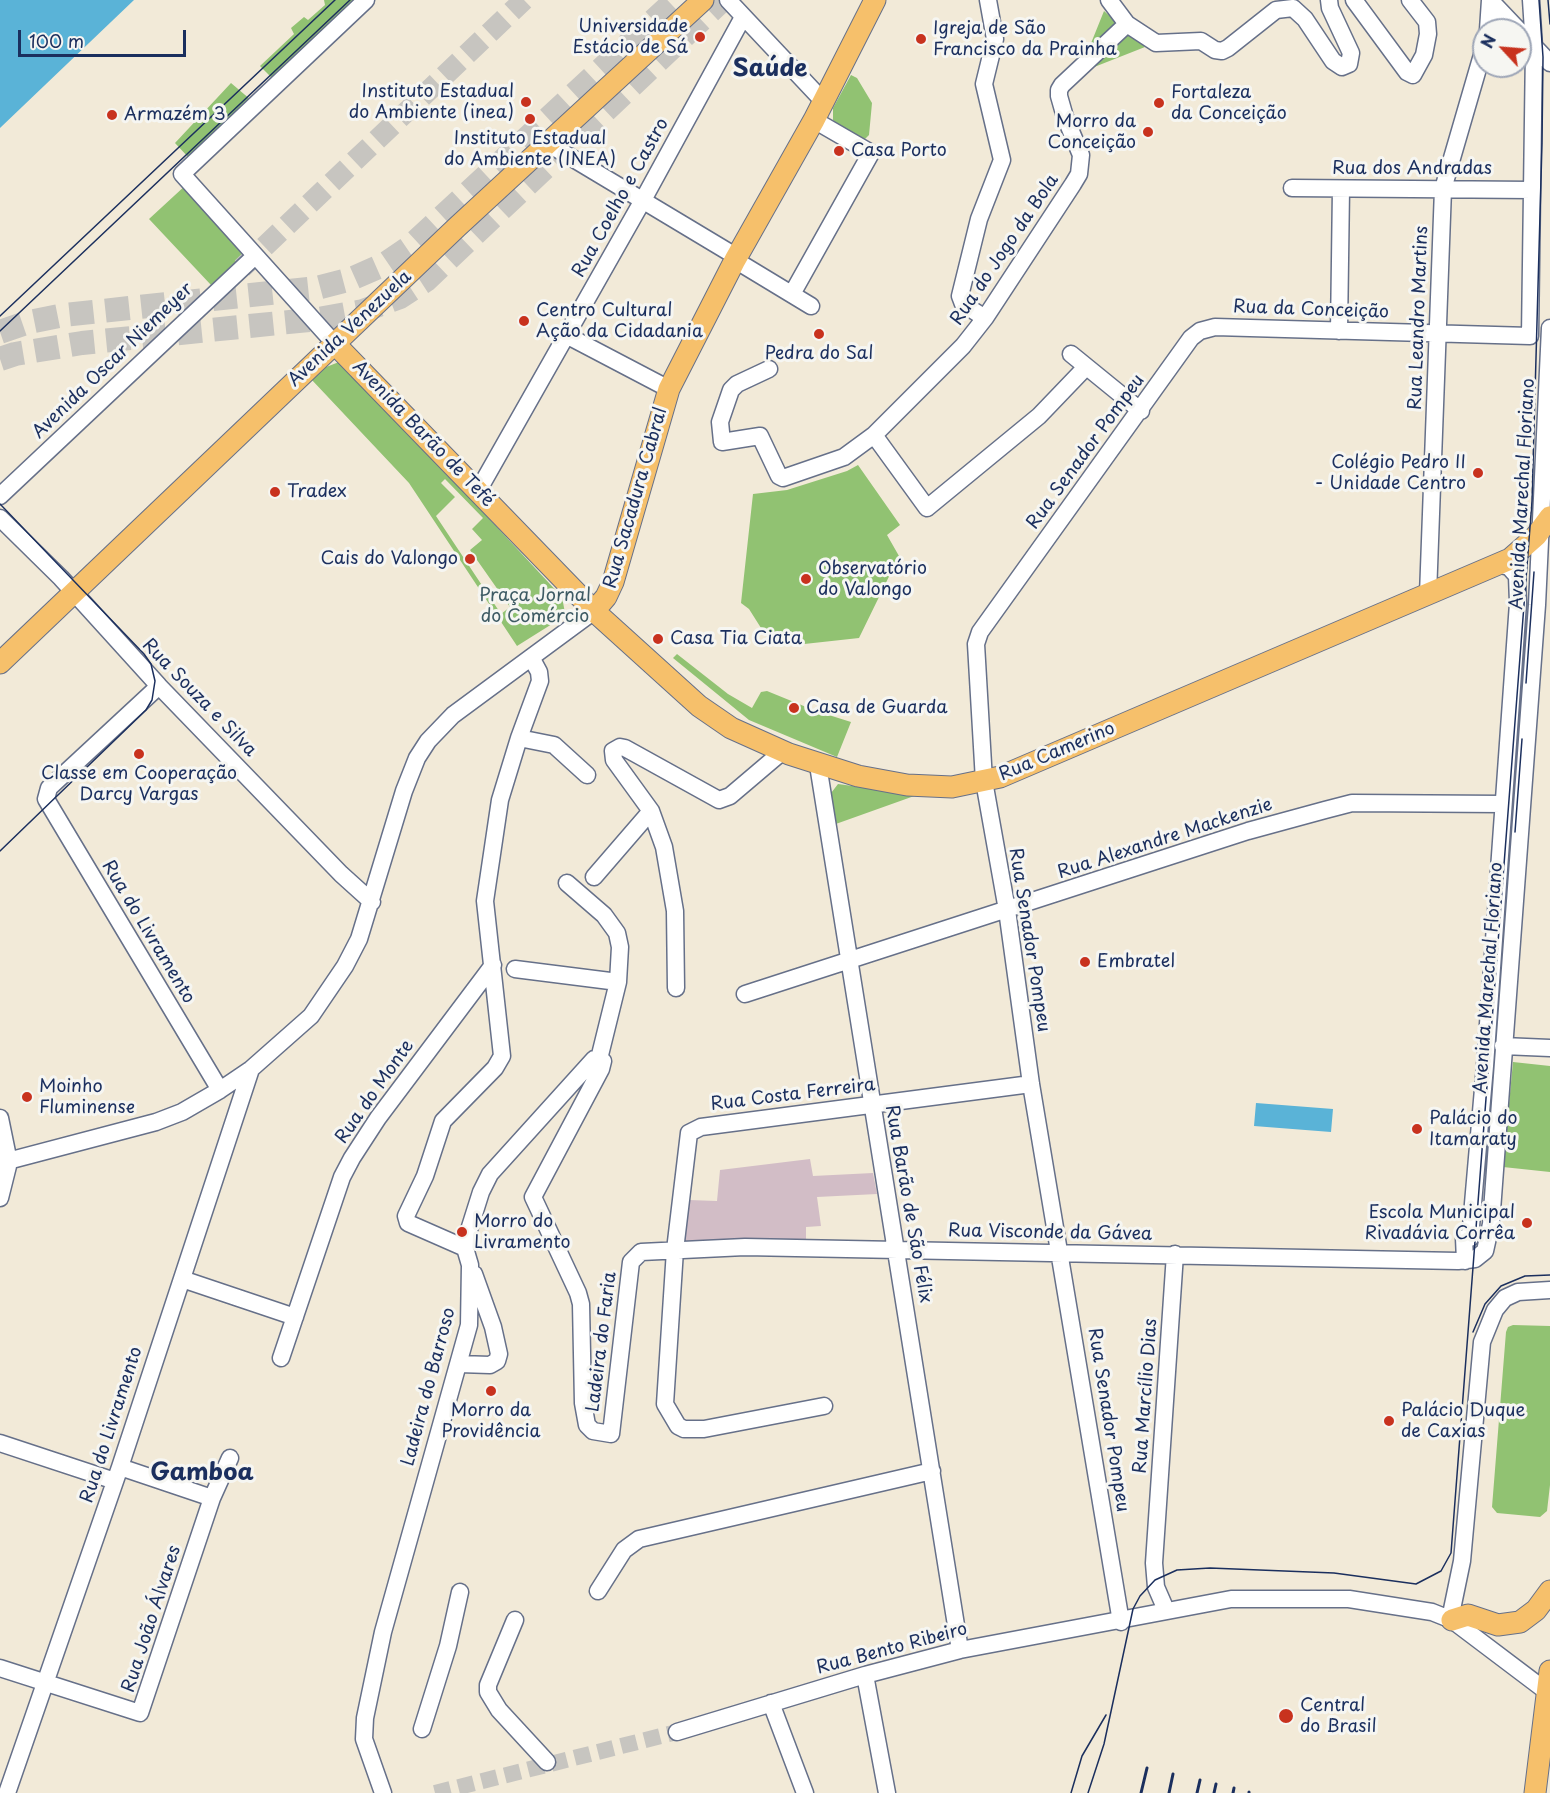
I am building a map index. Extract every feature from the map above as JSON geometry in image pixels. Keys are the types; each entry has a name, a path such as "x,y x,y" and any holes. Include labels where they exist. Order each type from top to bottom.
{"main road":[{"name":"Avenida Venezuela","path":"0,663 547,143 703,0"},
{"name":"Rua Sacadura Cabral","path":"594,611 603,603 613,582 669,389 736,258 819,111 875,0"},
{"name":"Avenida Barão de Tefé","path":"335,344 594,611"},
{"name":"Rua Camerino","path":"594,611 716,718 745,736 818,765 858,776 908,785 952,787 984,781 1010,772 1510,559 1541,528"},
{"path":"1451,1619 1468,1615 1498,1625 1520,1622 1536,1610 1550,1591"},
{"path":"1535,1793 1550,1671"}],"street":[{"name":"Avenida Barão de Tefé","path":"335,344 182,174 366,0"},
{"path":"728,0 819,111 871,153 792,294"},
{"path":"985,318 963,304 960,296 979,219 1002,160 984,84 995,30 988,0"},
{"path":"1109,0 1127,24 1156,43 1200,41 1222,51 1276,10 1293,8 1305,19 1333,61 1342,67 1349,64 1351,53 1330,8 1329,0"},
{"path":"1354,0 1407,72 1413,75 1424,55 1428,34 1427,22 1410,0"},
{"path":"1490,0 1508,18"},
{"path":"1489,18 1490,0"},
{"path":"1513,18 1532,3 1543,56 1532,190"},
{"name":"Rua Coelho e Castro","path":"478,491 643,200 743,17"},
{"name":"Rua do Jogo da Bola","path":"769,369 736,384 730,390 720,422 722,442 760,436 779,476 786,478 844,457 874,435 963,346 985,318 1079,174 1081,155 1059,96 1062,85 1127,24"},
{"path":"1532,44 1543,56"},
{"name":"Rua Leandro Martins","path":"1428,595 1443,189 1475,78"},
{"path":"547,143 643,200 811,306"},
{"name":"Rua dos Andradas","path":"1292,188 1532,190"},
{"path":"1339,331 1341,189"},
{"name":"Rua da Conceição","path":"1200,331 1215,327 1530,336 1532,190"},
{"name":"Avenida Oscar Niemeyer","path":"0,496 255,256"},
{"name":"Avenida Marechal Floriano","path":"1498,564 1509,567 1517,576 1518,586 1485,1066 1470,1238 1464,1238 1465,1260 1480,1256 1489,1241 1541,528 1550,328"},
{"name":"Rua Senador Pompeu","path":"1120,1622 1061,1252 1031,1084 1007,910 984,781 975,654 980,632 1141,411 1191,338 1200,331"},
{"path":"566,335 669,389"},
{"path":"1071,354 1141,411"},
{"path":"874,435 927,508 1039,416 1086,367"},
{"name":"Rua Souza e Silva","path":"0,518 74,592 159,686 341,874 372,902"},
{"name":"Rua Sacadura Cabral","path":"4,1163 156,1122 182,1112 251,1069 318,1007 359,939 404,791 417,758 428,741 453,715 532,659 594,611"},
{"path":"532,659 539,672 540,681 500,800 488,872 486,916 502,1049 500,1063 443,1122 425,1176 406,1216 408,1223 465,1248 481,1192 490,1174 590,1061 599,1059 618,982 620,947 617,933 604,915 567,883"},
{"name":"Rua do Livramento","path":"159,686 47,799 220,1090"},
{"path":"519,738 554,745 586,775"},
{"path":"676,988 675,911 671,878 651,812 614,760 613,751 620,747 625,748 719,800 730,796 783,751"},
{"name":"Rua Barão de São Félix","path":"818,765 960,1650"},
{"name":"Rua Alexandre Mackenzie","path":"745,994 1248,831 1348,804 1503,804"},
{"path":"594,878 651,812"},
{"name":"Rua do Monte","path":"281,1358 342,1177 356,1150 493,965"},
{"path":"515,969 618,982"},
{"path":"1503,1046 1550,1048"},
{"name":"Ladeira do Faria","path":"599,1059 603,1061 601,1069 533,1197 581,1304 582,1382 587,1425 593,1431 611,1434 631,1263 635,1255"},
{"name":"Rua do Livramento","path":"7,1793 117,1474 251,1069"},
{"name":"Rua Costa Ferreira","path":"824,1406 704,1429 678,1426 665,1404 675,1250 686,1138 693,1129 1031,1084"},
{"path":"0,1118 4,1163 0,1198"},
{"name":"Rua Visconde da Gávea","path":"635,1255 641,1252 745,1247 1465,1260"},
{"name":"Ladeira do Barroso","path":"383,1793 366,1746 365,1718 383,1632 471,1314 470,1265 465,1248"},
{"name":"Rua Marcílio Dias","path":"1166,1610 1156,1587 1154,1563 1175,1254"},
{"path":"459,1364 490,1365 497,1361 499,1354 483,1294 470,1265"},
{"path":"182,1279 295,1317"},
{"path":"1549,1693 1451,1619 1462,1561 1479,1355 1496,1310 1511,1294 1550,1290"},
{"path":"0,1443 212,1498"},
{"name":"Rua João Álvares","path":"0,1668 136,1713 144,1709 212,1498 230,1458"},
{"path":"598,1591 624,1550 639,1539 932,1471"},
{"path":"422,1729 448,1646 460,1592"},
{"name":"Rua Bento Ribeiro","path":"677,1732 865,1675 960,1650 1120,1622 1166,1610 1231,1599 1348,1599 1420,1609 1451,1619"},
{"path":"515,1620 488,1685 488,1692 499,1710 547,1762"},
{"path":"865,1675 887,1793"},
{"path":"771,1703 805,1793"}],"shaded area":[{"path":"810,1159 813,1176 873,1173 877,1194 817,1197 821,1226 806,1227 806,1242 737,1239 733,1242 686,1242 684,1239 689,1200 717,1201 720,1170"}],"green space":[{"path":"324,0 357,0 273,79 260,66 294,34 291,28 304,17 308,20 325,5"},
{"path":"1104,11 1145,47 1079,73"},
{"path":"851,75 857,78 872,103 869,135 865,139 839,127 833,120 833,108"},
{"path":"231,83 251,100 189,158 175,143"},
{"path":"187,184 245,253 211,285 149,219"},
{"name":"Praça Jornal do Comércio","path":"339,362 345,364 562,597 565,613 560,619 517,646 409,483 311,379 321,369","holes":["445,479 483,518 472,529 482,540 470,550 510,607 501,614 436,516 455,497 441,483"]},
{"path":"858,465 900,525 887,535 899,556 859,638 786,646 768,639 749,609 741,603 753,494 787,490 847,471"},
{"path":"677,654 728,694 752,708 761,692 767,691 851,722 837,757 749,720 673,658"},
{"path":"838,784 917,795 833,825 828,797"},
{"path":"1513,1062 1550,1066 1550,1172 1503,1167"},
{"path":"1513,1325 1550,1326 1550,1485 1547,1511 1540,1517 1497,1513 1492,1507 1506,1332 1508,1327"}],"water":[{"path":"0,0 134,0 0,128"},
{"path":"1256,1103 1333,1109 1331,1132 1254,1126"}],"tunnel":[{"path":"242,268 524,0"},
{"path":"0,332 29,322 64,315 317,288 351,279 385,264 410,247 676,0"},
{"path":"0,359 15,354 82,343 319,319 363,311 400,297 426,280 722,0"},
{"path":"435,1793 677,1732"}],"tram line":[{"path":"0,316 335,0"},
{"path":"0,331 350,0"},
{"path":"1088,1793 1104,1744 1133,1609 1140,1596 1155,1580 1177,1570 1210,1568 1334,1573 1416,1584 1441,1571 1451,1553 1532,501 1542,143 1543,57 1539,0"},
{"path":"1548,0 1550,24"},
{"path":"0,504 144,654 151,664 155,681 152,700 146,710 0,851"},
{"path":"1526,683 1534,572"},
{"path":"1515,832 1522,739"},
{"path":"1473,1332 1485,1304 1501,1286 1525,1276 1550,1275"},
{"path":"1071,1793 1082,1756 1106,1715"}],"railway":[{"path":"1141,1793 1147,1768"},
{"path":"1169,1793 1173,1774"},
{"path":"1197,1793 1200,1780"},
{"path":"1214,1793 1216,1784"},
{"path":"1233,1793 1234,1788"}],"place":[{"name":"Universidade Estácio de Sá","path":"700,37"},
{"name":"Igreja de São Francisco da Prainha","path":"921,39"},
{"name":"Instituto Estadual do Ambiente (inea)","path":"526,102"},
{"name":"Fortaleza da Conceição","path":"1159,103"},
{"name":"Armazém 3","path":"112,115"},
{"name":"Instituto Estadual do Ambiente (INEA)","path":"530,119"},
{"name":"Morro da Conceição","path":"1148,132"},
{"name":"Casa Porto","path":"839,151"},
{"name":"Centro Cultural Ação da Cidadania","path":"524,321"},
{"name":"Pedra do Sal","path":"819,334"},
{"name":"Colégio Pedro II - Unidade Centro","path":"1478,473"},
{"name":"Tradex","path":"275,492"},
{"name":"Cais do Valongo","path":"470,559"},
{"name":"Observatório do Valongo","path":"806,579"},
{"name":"Casa Tia Ciata","path":"658,639"},
{"name":"Casa de Guarda","path":"794,708"},
{"name":"Classe em Cooperação Darcy Vargas","path":"139,754"},
{"name":"Embratel","path":"1085,962"},
{"name":"Moinho Fluminense","path":"27,1097"},
{"name":"Palácio do Itamaraty","path":"1417,1129"},
{"name":"Escola Municipal Rivadávia Corrêa","path":"1527,1223"},
{"name":"Morro do Livramento","path":"462,1232"},
{"name":"Morro da Providência","path":"491,1391"},
{"name":"Palácio Duque de Caxias","path":"1389,1421"},
{"name":"Central do Brasil","path":"1286,1716"}],"district":[{"name":"Saúde","path":"770,69"},
{"name":"Gamboa","path":"202,1473"}]}
